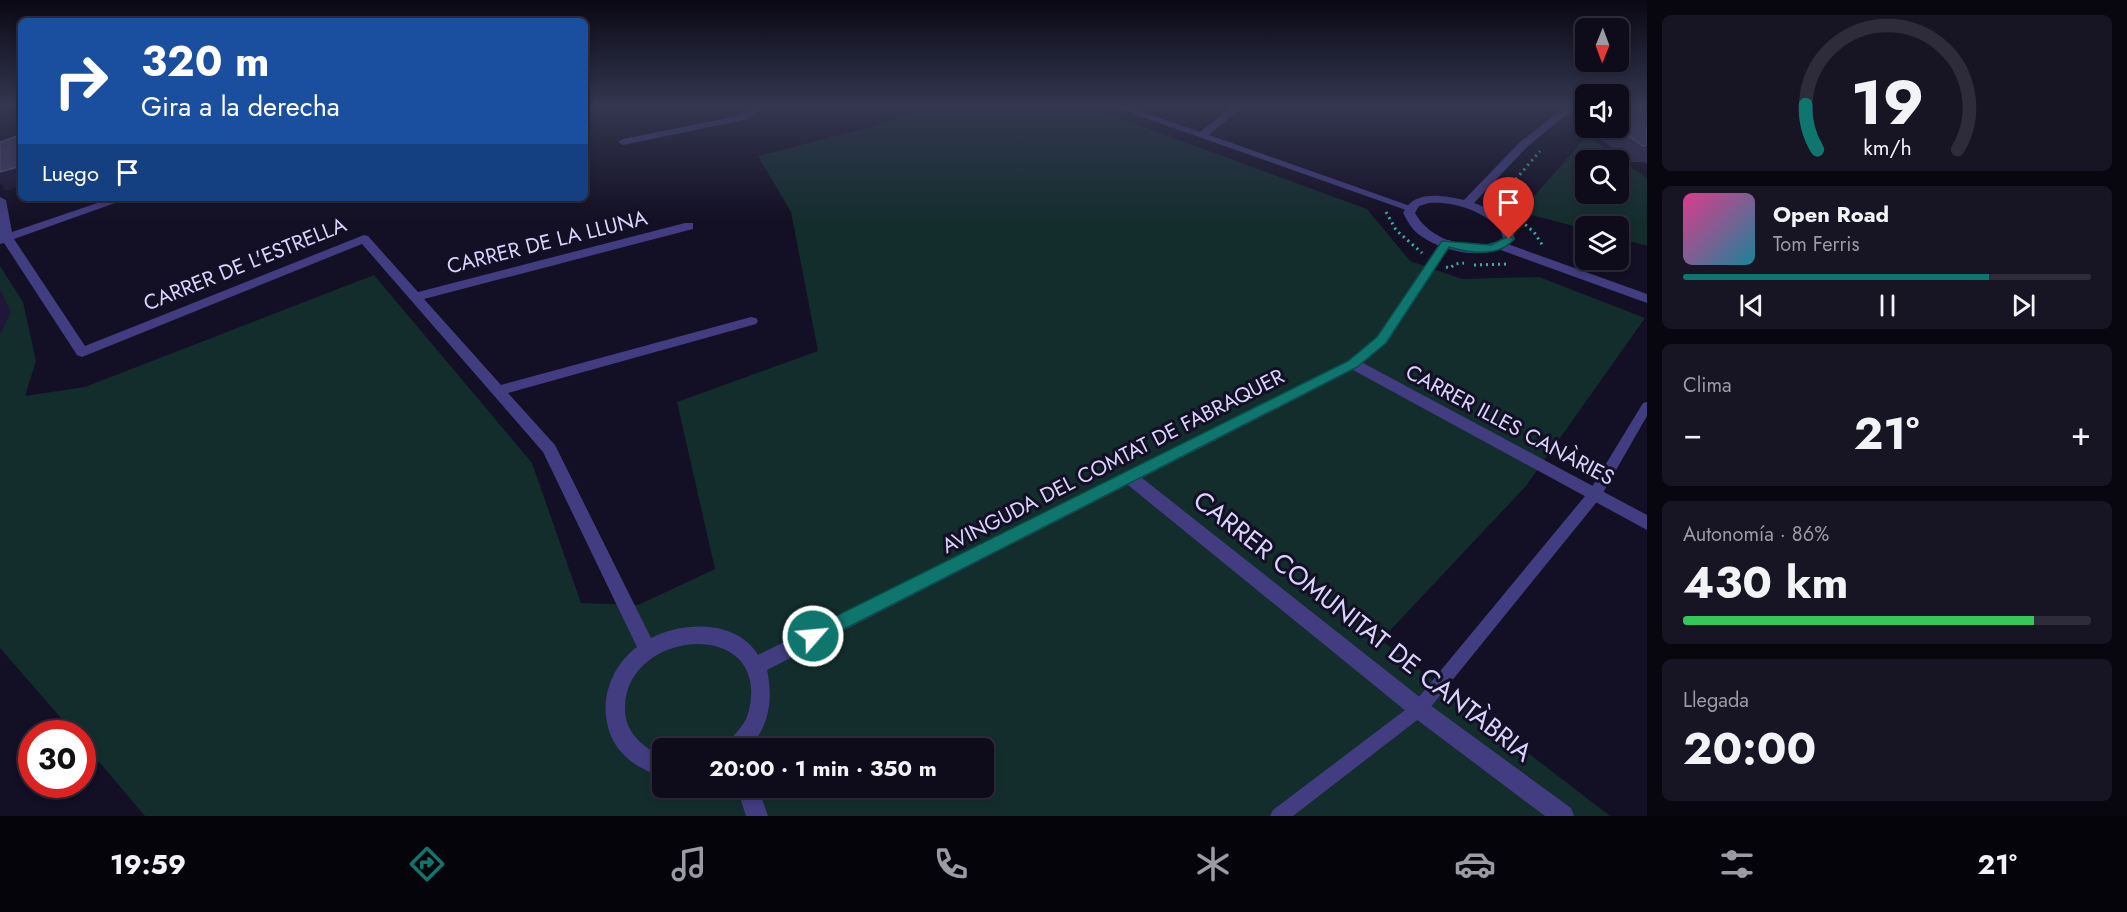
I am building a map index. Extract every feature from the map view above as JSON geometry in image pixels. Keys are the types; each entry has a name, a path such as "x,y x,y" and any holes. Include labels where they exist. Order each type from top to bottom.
{"street":[{"path":"1227,145 1410,208"},
{"path":"1467,204 1523,145"},
{"path":"1502,246 1509,239 1506,227 1496,218 1467,204 1433,199 1417,202 1410,208 1410,218 1417,227 1446,243 1478,249 1502,246 1647,299"},
{"path":"0,200 3,239 114,201"},
{"name":"CARRER DE LA LLUNA","path":"415,297 689,226"},
{"name":"CARRER DE L'ESTRELLA","path":"3,239 82,352 364,239 549,449 647,649"},
{"name":"AVINGUDA DEL COMTAT DE FABRAQUER","path":"755,666 1353,364 1382,340 1446,243"},
{"path":"498,391 751,321"},
{"name":"CARRER ILLES CANÀRIES","path":"1353,364 1647,523"},
{"path":"1280,816 1419,709 1595,494 1647,406"},
{"name":"CARRER COMUNITAT DE CANTÀBRIA","path":"1130,477 1419,709 1563,816"},
{"path":"652,763 644,760 627,745 617,726 615,705 619,684 630,664 647,649 666,639 687,633 707,634 727,639 743,650 755,666 761,686 760,708 751,731 745,738"},
{"path":"751,798 757,816"}],"green space":[{"path":"801,145 1193,145 1367,209 1410,261 1462,279 1539,277 1645,318 1526,486 1381,640 1610,816 145,816 96,758 96,720 63,720 0,648 0,266 23,302 36,361 25,396 85,387 374,275 532,463 581,603 638,605 715,569 677,402 818,351 791,212 758,156"},
{"path":"1579,145 1600,145 1607,150 1575,150 1575,204 1629,204 1629,165 1647,178 1647,246 1629,241 1629,216 1575,216 1575,226 1520,212"}],"building":[{"path":"0,145 18,145 18,167 0,172"}],"route":[{"path":"813,636 1353,364 1382,340 1446,243 1462,248 1492,249 1502,246 1509,239"}]}
